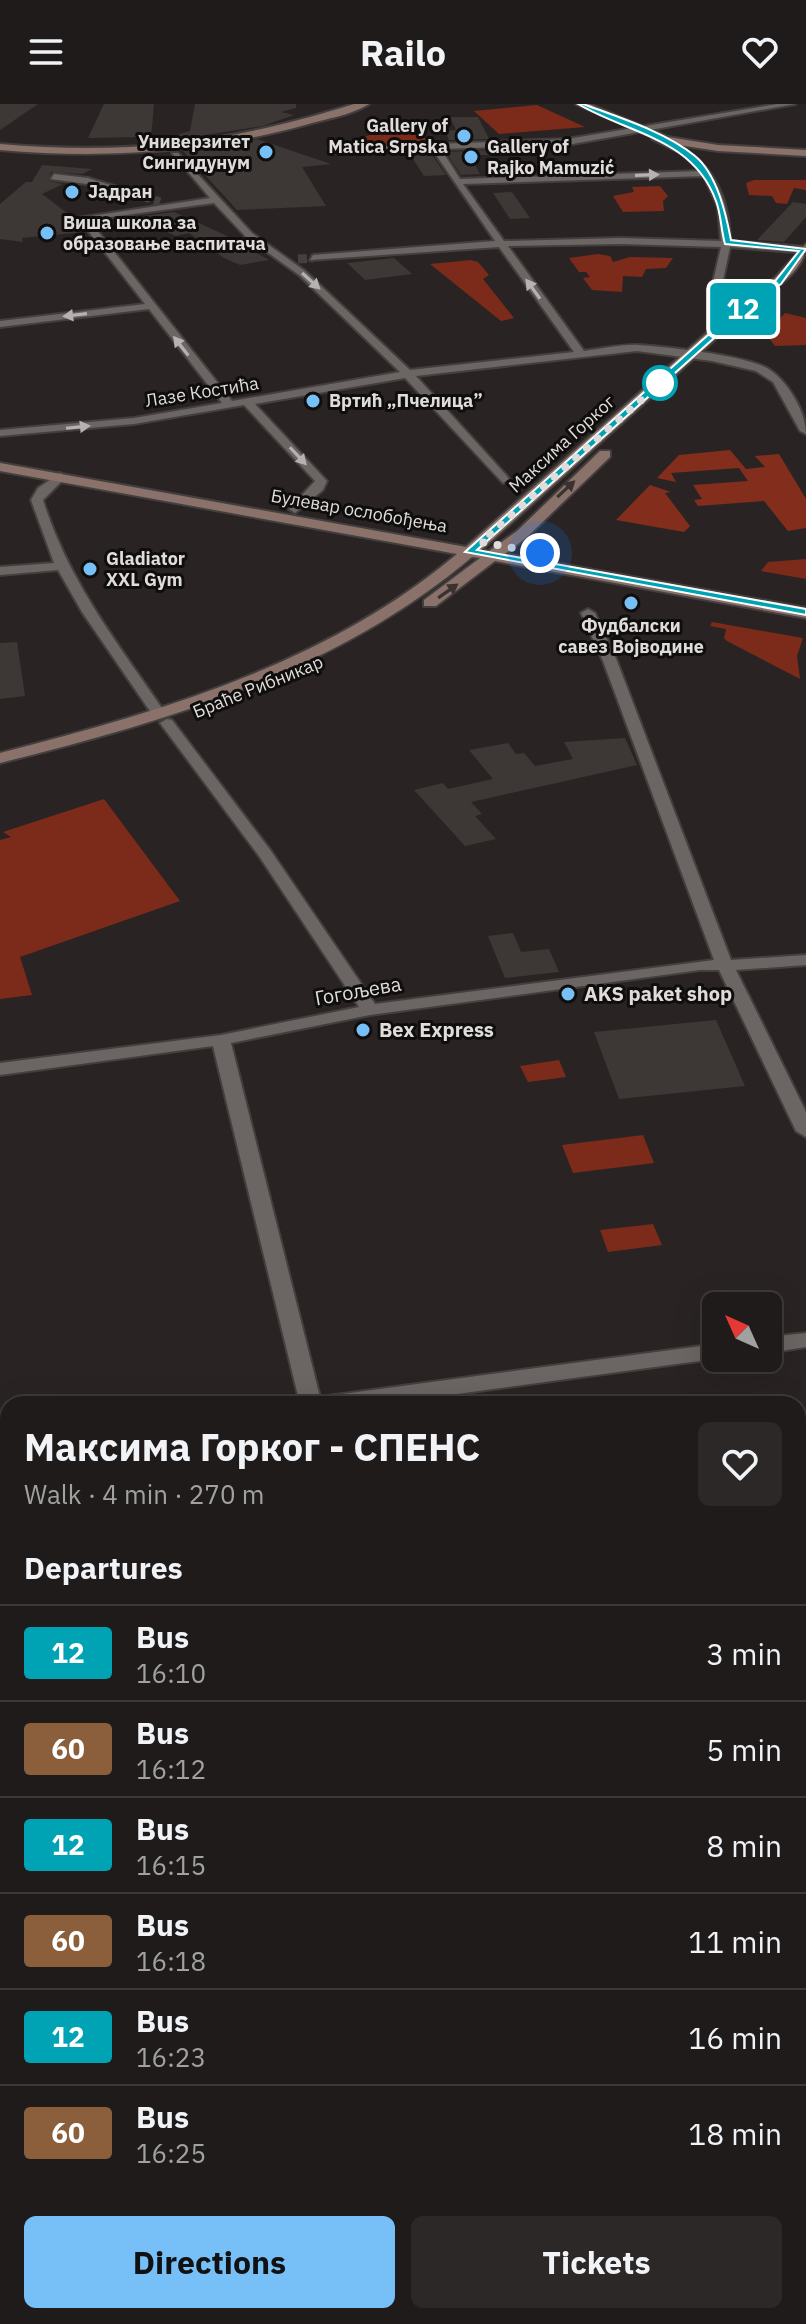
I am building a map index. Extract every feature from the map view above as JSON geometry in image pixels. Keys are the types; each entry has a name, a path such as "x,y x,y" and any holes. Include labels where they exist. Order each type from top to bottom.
{"street":[{"path":"7,155 103,159 175,155 255,143 364,104"},
{"path":"581,104 645,130 686,140 778,151"},
{"path":"331,150 549,144 789,104"},
{"path":"7,155 169,151 224,144 295,127"},
{"path":"645,130 695,158 720,201 728,242 714,300 741,311"},
{"path":"655,137 739,149"},
{"path":"436,148 579,352"},
{"path":"695,158 709,150 806,153"},
{"path":"175,155 249,235 285,260 347,314 503,479"},
{"path":"457,182 705,173"},
{"path":"54,177 84,180 142,196"},
{"path":"214,200 166,204 83,218 230,406"},
{"path":"313,258 500,243 595,240 728,242 805,249"},
{"name":"Максима Горког","path":"475,547 758,294 778,282 805,249"},
{"path":"285,260 298,259"},
{"name":"Максима Горког","path":"768,304 775,296 778,282"},
{"path":"0,324 150,306"},
{"name":"Лазе Костића","path":"0,433 125,422 407,374 607,349 713,357 753,372 780,388 806,431"},
{"path":"652,411 713,357"},
{"path":"248,403 321,481 319,487 295,509"},
{"name":"Максима Горког","path":"500,552 619,440"},
{"name":"Булевар ослобођења","path":"0,456 295,509 805,610"},
{"name":"Булевар ослобођења","path":"0,467 475,547"},
{"path":"60,477 42,491 37,500 63,566 104,636 265,854 370,1010"},
{"name":"Браће Рибникар","path":"0,758 163,718 280,668 361,629 410,599 475,547"},
{"name":"Браће Рибникар","path":"0,769 254,691 370,637 426,606 500,552"},
{"path":"0,571 63,566"},
{"path":"588,613 610,661 724,965 806,1131"},
{"name":"Гогољева","path":"0,1069 221,1040 370,1010 700,965 806,960"},
{"path":"221,1040 309,1396"},
{"path":"782,1343 806,1340"},
{"path":"384,1396 702,1354"}],"shaded area":[{"path":"537,105 585,127 499,134 474,111"},
{"path":"423,133 427,145 337,148 372,134"},
{"path":"754,180 806,180 806,190 794,188 787,204 776,203 772,196 749,195 746,183"},
{"path":"660,186 668,196 663,201 664,211 623,212 613,196 634,192 632,187"},
{"path":"598,254 610,256 613,262 630,257 673,258 666,268 646,269 642,277 623,276 622,292 592,290 583,278 590,277 586,272 579,272 569,258"},
{"path":"478,262 489,275 483,279 514,318 501,321 430,264"},
{"path":"785,313 806,318 806,345 775,346 766,334"},
{"path":"730,450 746,469 765,467 755,456 779,454 806,499 806,528 788,531 764,501 698,506 694,500 702,499 693,485 748,481 739,468 671,473 676,482 657,478 679,455"},
{"path":"650,485 671,492 665,493 690,526 684,532 616,520"},
{"path":"806,559 806,579 761,571 768,562"},
{"path":"712,622 803,638 797,656 800,679 727,641 724,638 726,629 710,626"},
{"path":"104,799 180,901 20,957 32,995 0,999 0,840 11,837 3,832"},
{"path":"559,1060 566,1077 528,1082 520,1066"},
{"path":"643,1135 654,1163 573,1173 562,1145"},
{"path":"653,1224 662,1245 608,1252 600,1230"}],"building":[{"path":"0,104 38,104 0,130"},
{"path":"104,104 154,104 151,139 88,138"},
{"path":"195,104 296,104 296,108 281,112 294,115 263,126 173,140 171,137 190,131"},
{"path":"450,117 478,117 489,139 449,140 445,131 456,130"},
{"path":"257,139 331,164 302,167 326,206 237,210 183,151"},
{"path":"495,150 497,155 470,155 480,174 461,175 446,152"},
{"path":"430,152 446,175 424,176 409,153"},
{"path":"42,165 92,169 82,174 51,172 49,181 63,184 42,194 71,216 84,232 22,238 23,242 0,239 0,204 26,182 32,182"},
{"path":"512,192 530,218 510,219 493,193"},
{"path":"793,202 806,204 806,217 784,242 757,240"},
{"path":"174,212 221,233 269,260 240,265 224,258 189,233 176,236 134,217"},
{"path":"394,258 412,274 365,280 347,263"},
{"path":"17,642 25,696 0,699 0,643"},
{"path":"625,738 637,765 471,802 482,814 475,816 496,839 465,846 414,790 443,783 448,789 493,779 469,750 508,743 516,754 524,753 535,766 573,759 564,742"},
{"path":"513,933 521,952 549,949 559,972 505,978 488,936"},
{"path":"716,1020 745,1086 619,1099 594,1032"}],"tunnel":[{"path":"142,196 160,202"},
{"path":"298,259 313,258"}],"bus line":[{"name":"12","path":"581,104 645,130 649,135 695,158 720,201 728,242 804,249 778,282 758,294 470,552 806,613"}],"place":[{"name":"Gallery of Matica Srpska","path":"464,136"},
{"name":"Универзитет Сингидунум","path":"266,152"},
{"name":"Gallery of Rajko Mamuzić","path":"471,157"},
{"name":"Јадран","path":"72,192"},
{"name":"Виша школа за образовање васпитача","path":"47,233"},
{"name":"Вртић „Пчелица”","path":"313,401"},
{"name":"Gladiator XXL Gym","path":"90,569"},
{"name":"Фудбалски савез Војводине","path":"631,603"},
{"name":"AKS paket shop","path":"568,994"},
{"name":"Bex Express","path":"363,1030"}],"route":[{"path":"540,553 481,542 660,383"}]}
